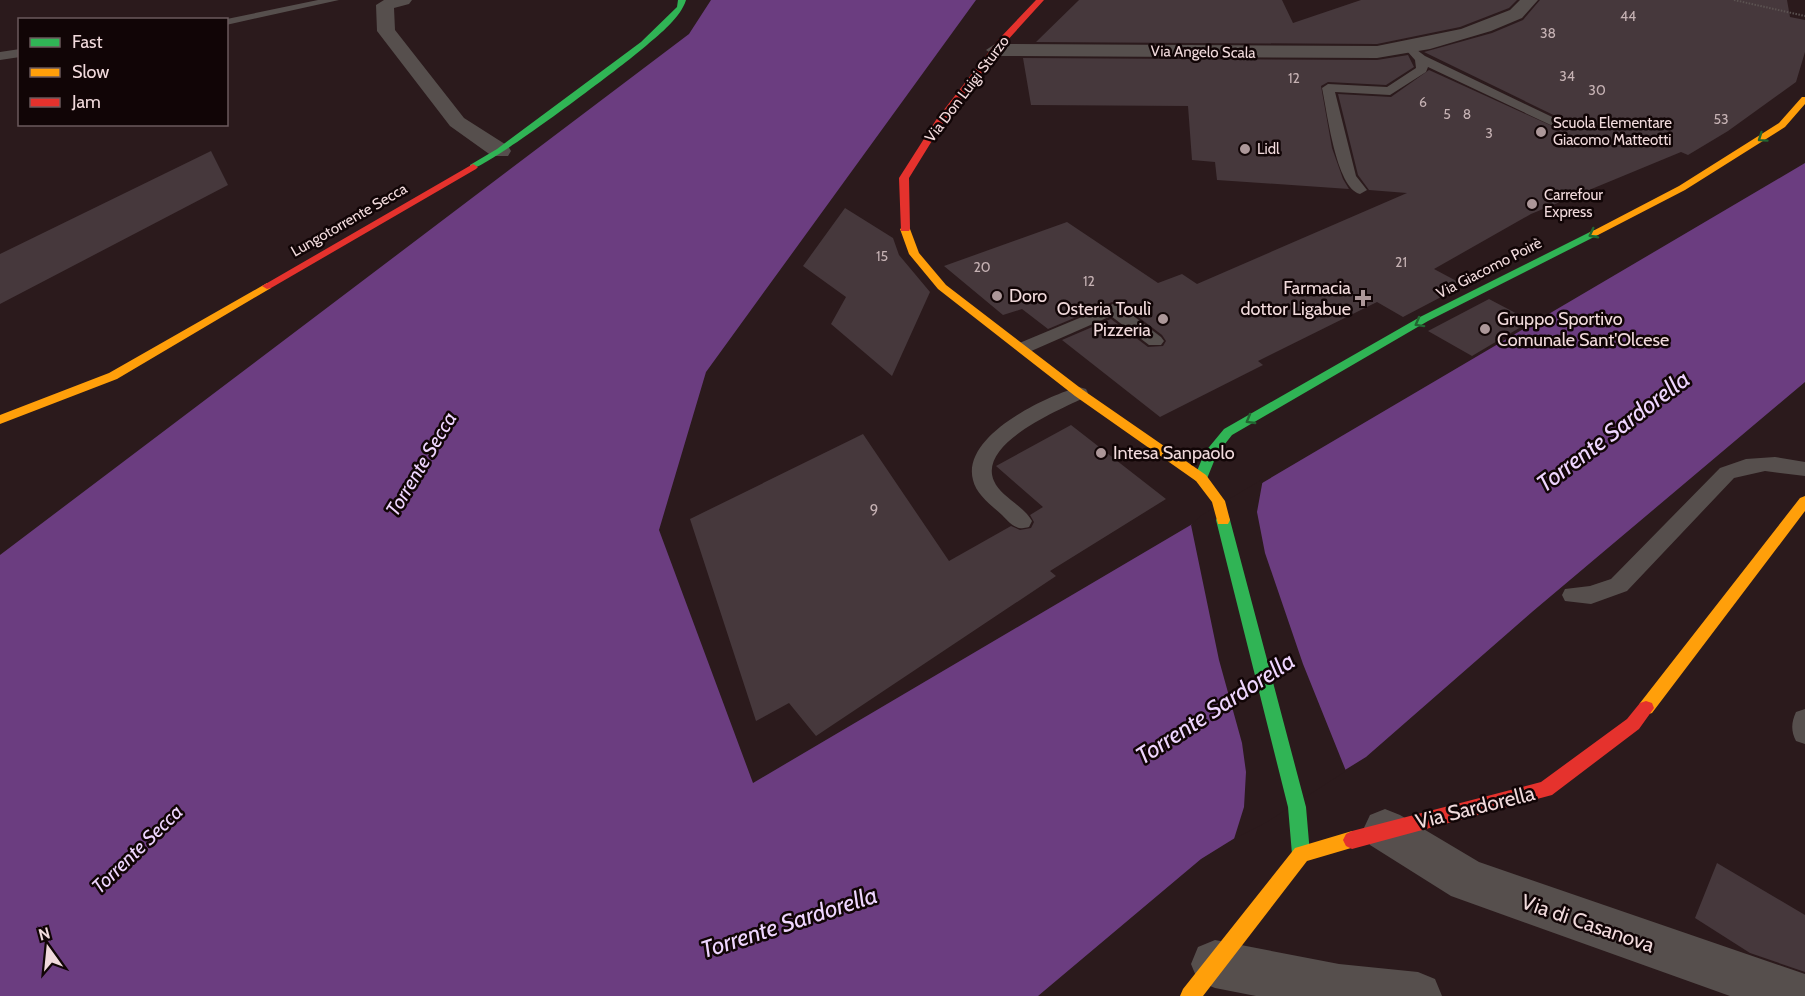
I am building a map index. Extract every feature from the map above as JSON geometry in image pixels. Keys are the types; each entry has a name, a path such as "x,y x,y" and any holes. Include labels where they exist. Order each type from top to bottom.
{"street":[{"name":"Lungotorrente Secca","path":"0,420 113,376 500,151 644,44 681,8 682,0"},
{"name":"Via Don Luigi Sturzo","path":"1040,0 995,50 939,122 904,178 905,230 914,254 935,280 1079,393 1201,478 1218,501 1297,807 1301,854"},
{"name":"Via Angelo Scala","path":"995,50 1416,53 1519,13 1529,0"},
{"path":"389,2 386,31 457,122 500,151"},
{"name":"Via Giacomo Poirè","path":"1201,478 1211,452 1228,432 1424,319 1682,188 1782,125 1805,99"},
{"name":"Via Sardorella","path":"1301,854 1546,789 1632,724 1805,501"},
{"name":"Via di Casanova","path":"1385,831 1467,880 1799,996"},
{"path":"1202,980 1301,854"},
{"path":"1202,980 1339,988 1418,996"}],"lane":[{"path":"228,22 334,0"},
{"path":"0,56 18,53"},
{"path":"1360,190 1349,177 1328,88 1390,91 1422,69 1416,53"},
{"name":"Via Angelo Scala","path":"1416,53 1562,124"},
{"path":"1023,348 1113,309 1155,341"},
{"path":"1021,521 984,482 981,466 999,435 1079,393"},
{"path":"1573,595 1591,595 1619,585 1727,473 1745,465 1764,463 1805,469"},
{"path":"1805,720 1805,733"}],"path":[{"path":"1734,0 1805,15"}],"water":[{"path":"711,0 976,0 706,372 659,530 753,783 1805,163 1805,382 1532,612 1366,757 1201,859 1038,996 0,996 0,555 689,34"}],"pier":[{"path":"1263,479 1257,512 1265,553 1303,664 1346,771 1267,822 1234,839 1244,807 1246,772 1242,743 1219,660 1191,525 1202,515"}],"building":[{"path":"1079,0 1282,0 1293,23 1361,0 1517,0 1509,8 1460,27 1377,44 1036,42"},
{"path":"1540,0 1787,0 1790,17 1805,20 1805,52 1796,82 1728,131 1688,155 1681,152 1531,214 1434,269 1464,285 1403,317 1377,302 1258,361 1263,365 1160,417 1062,340 1111,319 1148,347 1163,346 1166,341 1162,335 1120,303 1112,302 1048,329 1022,309 1003,315 944,266 1067,222 1158,283 1182,274 1197,284 1407,193 1369,190 1358,175 1338,94 1391,97 1429,70 1563,131 1570,127 1570,123 1424,52 1492,33 1523,20"},
{"path":"1408,55 1414,67 1386,85 1328,82 1321,86 1332,148 1349,189 1217,180 1215,162 1192,160 1188,106 1031,105 1023,58 1377,60"},
{"path":"211,151 228,185 0,304 0,254"},
{"path":"845,208 893,238 899,255 930,292 892,376 831,324 846,297 803,266"},
{"name":"Gruppo Sportivo Comunale Sant'Olcese","path":"1489,299 1531,321 1472,356 1428,331"},
{"path":"1071,425 1166,499 1050,571 1056,576 816,736 789,703 756,721 690,519 863,434 949,561 1011,526 1020,530 1031,528 1034,522 1030,515 1043,507 996,466"},
{"path":"1717,863 1805,915 1805,972 1750,953 1695,918"}],"traffic: fast":[{"path":"473,167 500,151 644,44 680,8 682,0"},
{"path":"1201,478 1211,452 1228,432 1424,319 1594,233"},
{"path":"1223,520 1297,807 1301,854"}],"traffic: slow":[{"path":"1594,233 1682,188 1782,125 1805,99"},
{"path":"905,229 914,254 942,287 1079,393 1201,478 1218,501 1223,520"},
{"path":"0,420 113,376 267,286"},
{"path":"1646,708 1805,501"},
{"path":"1190,996 1301,854 1352,840"}],"traffic: jam":[{"path":"905,229 904,178 939,122 1002,41 1040,0"},
{"path":"267,286 473,167"},
{"path":"1352,840 1546,789 1633,724 1646,708"}],"place":[{"name":"Scuola Elementare Giacomo Matteotti","path":"1541,132"},
{"name":"Lidl","path":"1245,149"},
{"name":"Carrefour Express","path":"1532,204"},
{"name":"Doro","path":"997,296"},
{"name":"Farmacia dottor Ligabue","path":"1363,298"},
{"name":"Osteria Toulì Pizzeria","path":"1163,319"},
{"name":"Gruppo Sportivo Comunale Sant'Olcese","path":"1485,329"},
{"name":"Intesa Sanpaolo","path":"1101,453"}],"water label":[{"name":"Torrente Sardorella","path":"1613,431"},
{"name":"Torrente Secca","path":"421,464"},
{"name":"Torrente Sardorella","path":"1215,708"},
{"name":"Torrente Secca","path":"137,849"},
{"name":"Torrente Sardorella","path":"789,922"}]}
